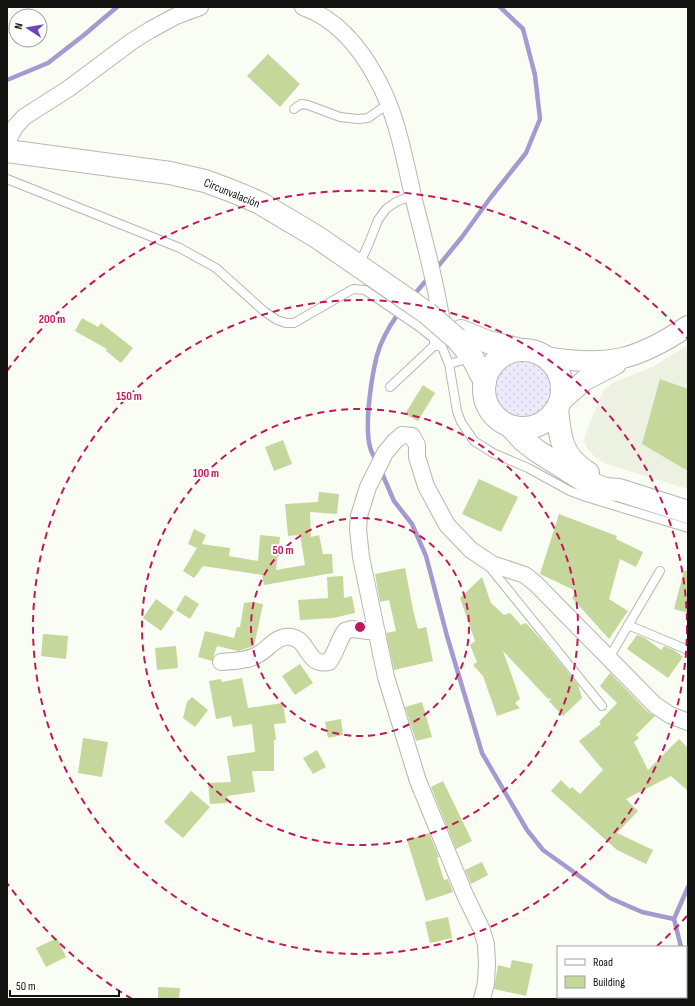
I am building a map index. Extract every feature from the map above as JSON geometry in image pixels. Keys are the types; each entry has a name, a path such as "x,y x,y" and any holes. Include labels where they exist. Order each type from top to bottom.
{"main road":[{"name":"Circunvalación","path":"7,151 170,173 205,181 260,203 294,222 362,267 423,320 452,337"},
{"path":"452,337 488,342 530,351 546,357 556,368 562,381 562,391 559,405 560,438 564,450 573,462 587,472 619,490"},
{"path":"452,337 472,357 485,382"},
{"path":"521,350 511,352 498,360 488,373 485,382 486,401 490,410 511,427 523,440 562,468 582,480 605,489 619,490 688,512"},
{"path":"511,427 532,428 542,424 551,418 559,405"}],"street":[{"path":"7,142 15,127 24,117 68,89 131,42 176,16 200,7"},
{"path":"303,7 320,15 334,25 354,44 374,74 388,104 395,125 434,278 442,324 442,335 452,337"},
{"path":"559,405 585,380 623,359 646,351 669,339 688,326"},
{"path":"546,357 592,362 623,359"},
{"path":"482,999 486,983 487,963 486,944 483,933 459,880 418,781 388,684 361,557 358,529 359,516 368,487 386,453 395,441 402,435 412,436 417,445 417,457 426,486 447,525 471,550 492,564 525,575 536,584 656,705 670,715 688,722"},
{"path":"221,662 248,659 258,655 269,645 282,637 292,637 301,641 314,660 322,664 329,662 334,656 340,639 345,631 352,629 377,632"}],"lane":[{"path":"294,109 301,104 308,105 340,117 358,119 368,118 388,104"},
{"path":"7,179 192,254 216,268 276,320 286,323 294,323 353,289 365,290 423,320"},
{"path":"362,267 378,220 386,209 413,195"},
{"path":"452,337 446,354 457,411 461,422 474,441 484,448 528,468 570,491 688,528"},
{"path":"390,387 452,337"},
{"path":"449,364 472,357"},
{"path":"482,557 602,706"},
{"path":"609,658 660,571"},
{"path":"628,625 688,650"}],"shaded area":[{"path":"688,345 688,489 606,464 595,457 587,448 584,441 586,432 604,390 611,384 654,366"},
{"path":"518,362 528,362 543,370 549,379 551,390 549,401 543,410 528,418 518,418 507,413 500,406 495,395 495,385 500,374 507,367"}],"building":[{"path":"268,54 300,84 280,107 247,76"},
{"path":"82,318 98,327 101,323 133,348 121,363 106,351 107,349 75,331"},
{"path":"660,379 688,389 688,471 642,444"},
{"path":"423,385 435,393 418,421 405,414"},
{"path":"283,440 292,464 274,471 265,447"},
{"path":"479,479 518,497 501,532 462,514"},
{"path":"319,492 339,494 337,514 310,512 311,537 319,535 323,554 332,554 333,573 264,585 262,575 203,566 194,578 183,571 197,548 188,544 194,529 206,535 202,544 230,548 229,556 258,561 260,535 280,537 276,570 305,565 300,535 288,536 285,504 318,502"},
{"path":"559,514 617,536 616,539 643,552 636,567 620,559 609,599 628,611 609,639 572,598 576,591 540,574"},
{"path":"405,568 418,629 426,627 433,661 394,670 386,633 396,631 389,600 380,602 375,574"},
{"path":"684,571 688,571 688,613 674,609"},
{"path":"343,576 344,598 352,596 355,613 333,618 300,620 298,600 328,598 327,577"},
{"path":"482,577 491,603 504,615 510,613 521,625 526,623 578,685 582,698 563,716 549,701 552,698 548,699 503,651 520,699 515,703 520,708 497,716 483,676 473,665 477,662 470,645 475,641 460,598"},
{"path":"185,595 199,604 190,619 176,610"},
{"path":"156,599 174,612 161,631 143,618"},
{"path":"253,602 263,604 254,646 238,651 217,646 212,661 198,657 205,631 234,638 237,627 240,627 244,603"},
{"path":"43,634 68,636 66,659 41,656"},
{"path":"637,635 645,638 661,650 664,646 674,650 683,657 668,678 627,649"},
{"path":"176,646 178,668 157,670 155,648"},
{"path":"300,664 313,683 295,695 282,676"},
{"path":"610,673 648,712 655,716 636,735 639,738 634,742 648,770 679,739 688,748 688,791 671,776 626,799 638,811 617,833 653,850 646,864 617,850 551,791 561,780 570,789 572,787 580,794 603,770 579,741 601,724 599,722 617,703 600,686"},
{"path":"242,678 248,708 283,703 286,723 274,724 276,740 274,740 274,771 252,771 255,792 227,796 227,803 210,804 208,783 231,782 227,756 255,752 252,724 233,727 231,716 216,719 209,681 221,679 222,682"},
{"path":"192,697 208,710 195,727 183,718 187,702"},
{"path":"422,702 432,737 416,741 405,707"},
{"path":"341,719 343,735 328,738 325,722"},
{"path":"83,738 108,742 102,777 78,773"},
{"path":"317,750 326,767 313,774 303,758"},
{"path":"443,781 472,841 456,849 431,787"},
{"path":"191,791 210,807 183,838 164,822"},
{"path":"429,833 439,857 437,858 444,880 448,879 453,892 426,901 407,840"},
{"path":"482,862 488,875 471,884 465,870"},
{"path":"448,917 452,938 430,943 425,922"},
{"path":"57,938 66,957 46,967 36,948"},
{"path":"512,960 533,964 526,996 494,989 498,965 510,968"},
{"path":"158,987 180,988 179,999 158,999"}],"waterway":[{"path":"7,80 48,63 117,7"},
{"path":"435,270 526,153 540,119 535,75 523,29 500,7"},
{"path":"413,296 429,277"},
{"path":"376,461 370,447 368,437 368,411 374,368 380,346 385,335 406,304"},
{"path":"381,471 394,501 412,524 426,556 447,636 482,753 527,830 543,850 610,898 642,912 674,919"},
{"path":"681,946 674,919 688,887"},
{"path":"687,974 688,978"}]}
